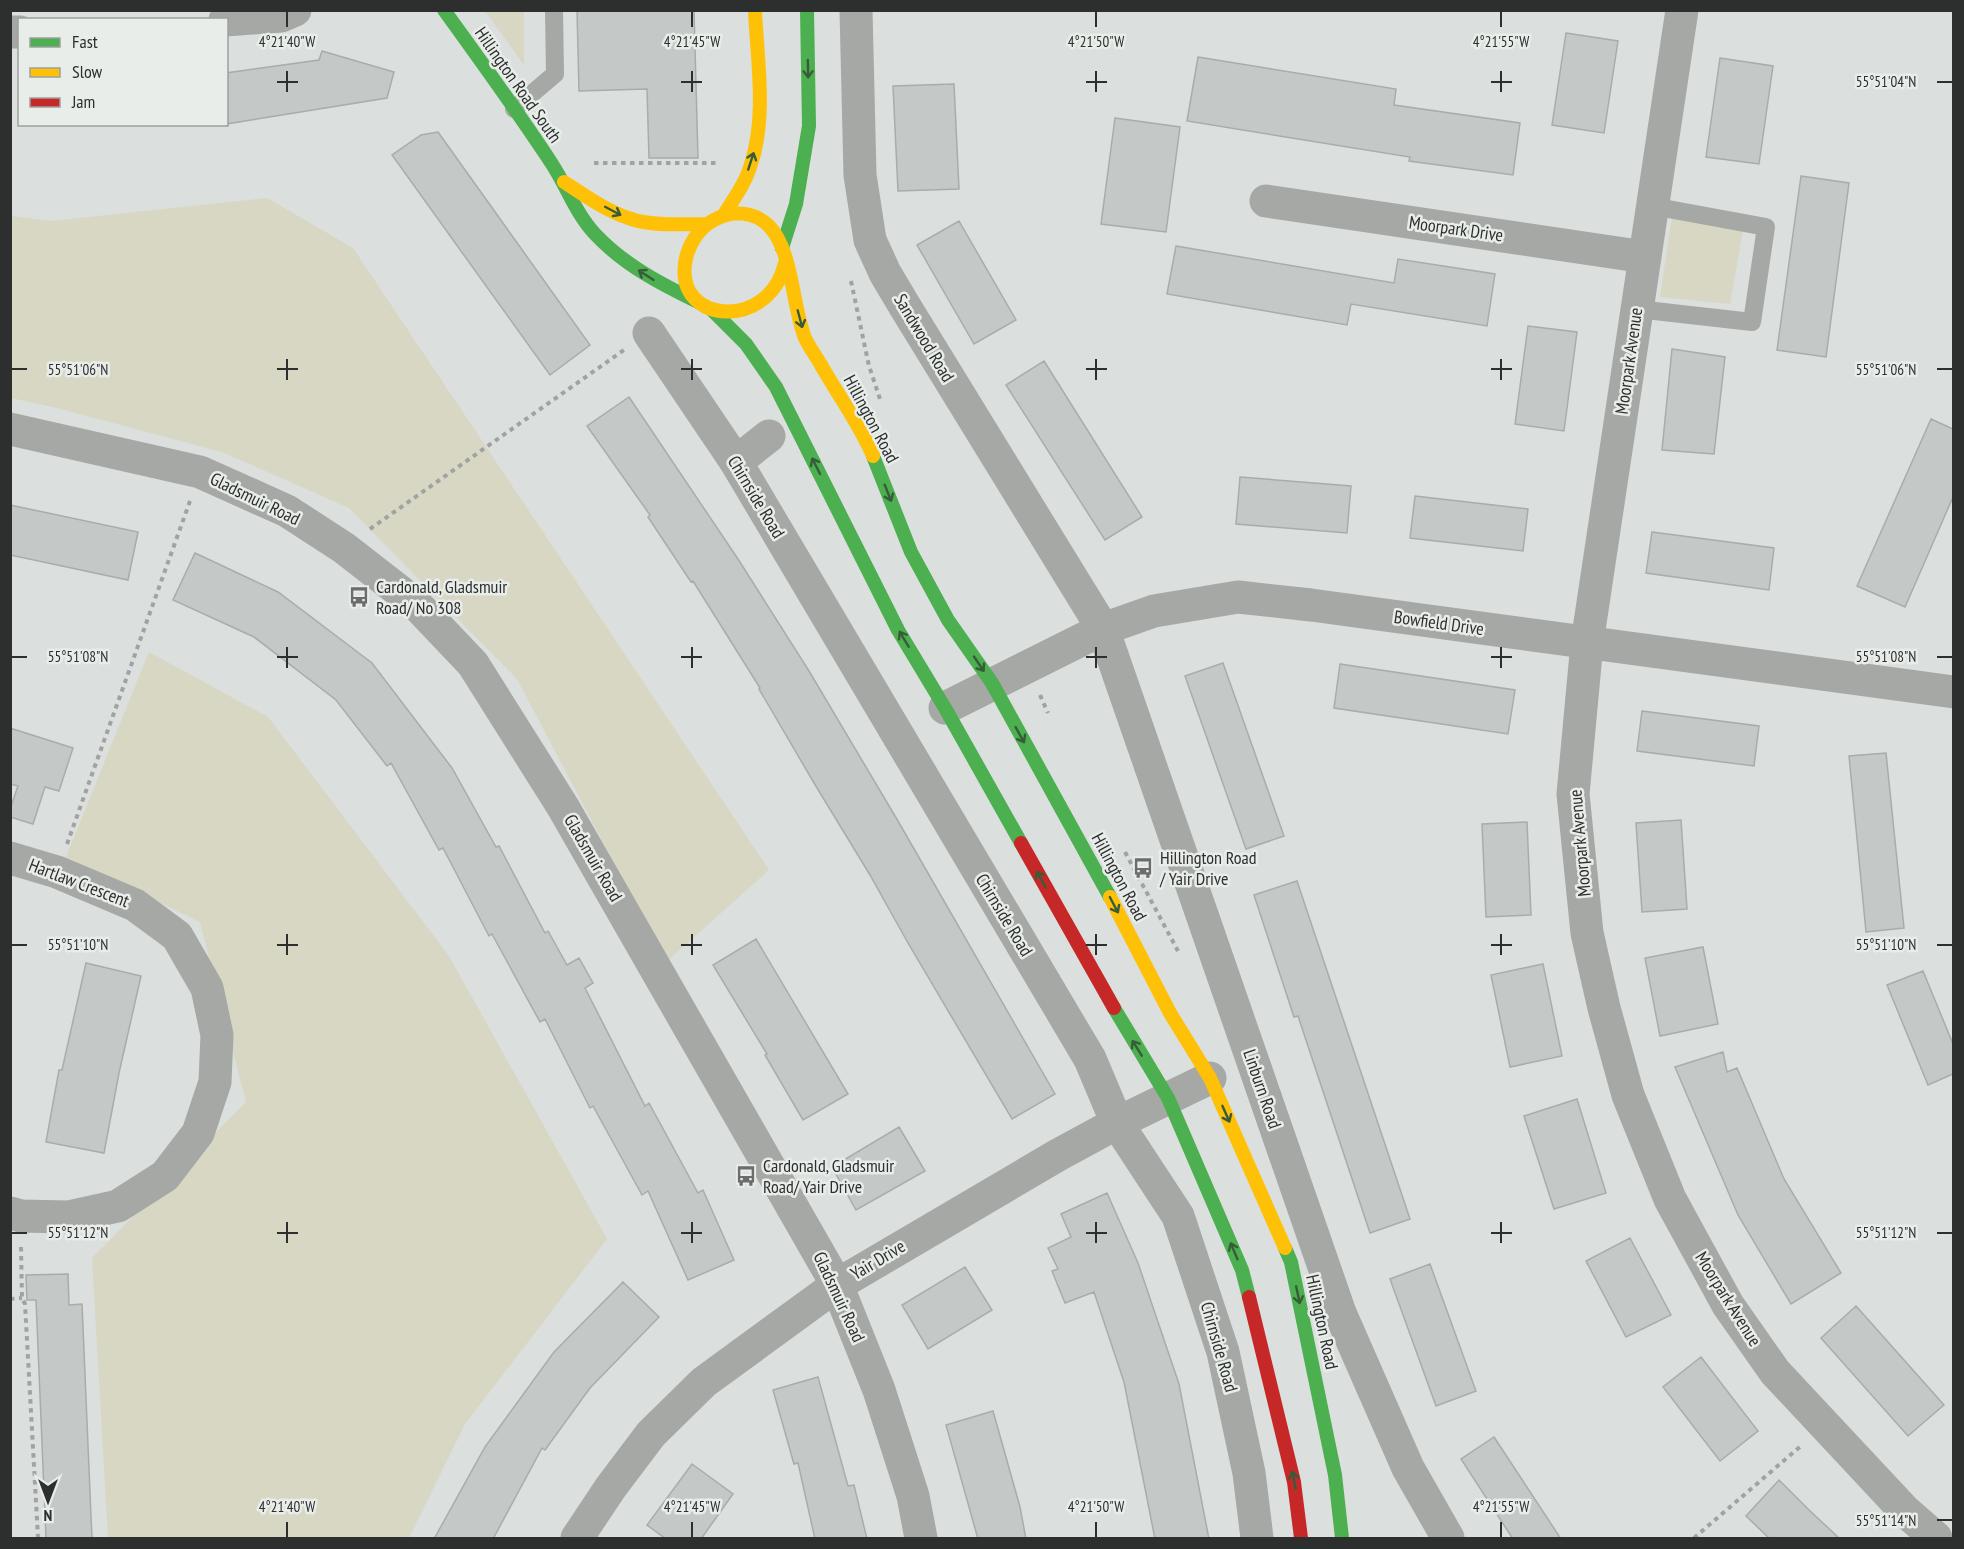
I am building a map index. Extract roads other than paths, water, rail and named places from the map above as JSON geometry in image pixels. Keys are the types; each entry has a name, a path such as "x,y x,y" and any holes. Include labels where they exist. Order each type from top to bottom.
{"main road":[{"name":"Hillington Road South","path":"444,10 563,181 594,233 618,255 648,277 698,302"},
{"path":"755,10 758,120 754,155 744,183 725,213 707,224 690,244 684,272 687,288 698,302 711,309 746,344 776,387 898,630 945,708 1131,1038 1168,1098 1242,1270 1294,1482 1301,1539"},
{"path":"782,248 796,204 809,126 807,10"},
{"name":"Hillington Road South","path":"563,181 630,219 664,225 707,224"},
{"path":"711,309 728,312 757,304 776,288 785,263 782,248 772,228 756,216 738,212 725,213"},
{"name":"Hillington Road","path":"785,263 805,339 870,449 912,552 948,620 992,683 1108,894 1170,1013 1210,1078 1291,1262 1335,1475 1342,1539"}],"street":[{"path":"228,20 281,16 295,10"},
{"name":"Sandwood Road","path":"856,10 860,175 870,240 885,273 904,305 1103,629"},
{"name":"Moorpark Avenue","path":"1682,10 1587,643 1573,794 1587,933 1604,1008 1628,1095 1670,1199 1728,1305 1775,1372 1905,1510 1936,1539"},
{"name":"Moorpark Drive","path":"1266,201 1645,257"},
{"name":"Chirnside Road","path":"649,333 736,462 1090,1059 1117,1123 1178,1216 1223,1352 1249,1473 1257,1539"},
{"name":"Gladsmuir Road","path":"10,429 200,472 287,512 344,548 416,604 473,664 563,807 837,1285 879,1390 913,1496 921,1539"},
{"path":"736,462 769,436"},
{"name":"Bowfield Drive","path":"945,708 1103,629 1154,611 1238,597 1953,692"},
{"name":"Linburn Road","path":"1103,629 1340,1313 1408,1467 1448,1539"},
{"name":"Hartlaw Crescent","path":"10,858 57,872 135,905 177,936 207,988 217,1035 215,1082 198,1133 165,1176 118,1206 68,1217 16,1215"},
{"name":"Yair Drive","path":"577,1539 611,1487 651,1434 704,1382 837,1285 1058,1155 1117,1123 1210,1078"}],"lane":[{"path":"514,109 555,74 554,10"},
{"path":"1637,309 1752,322 1766,227 1652,206"}],"place":[{"name":"Cardonald, Gladsmuir Road/ No 308","path":"359,597"},
{"name":"Hillington Road / Yair Drive","path":"1143,868"},
{"name":"Cardonald, Gladsmuir Road/ Yair Drive","path":"746,1176"}]}
